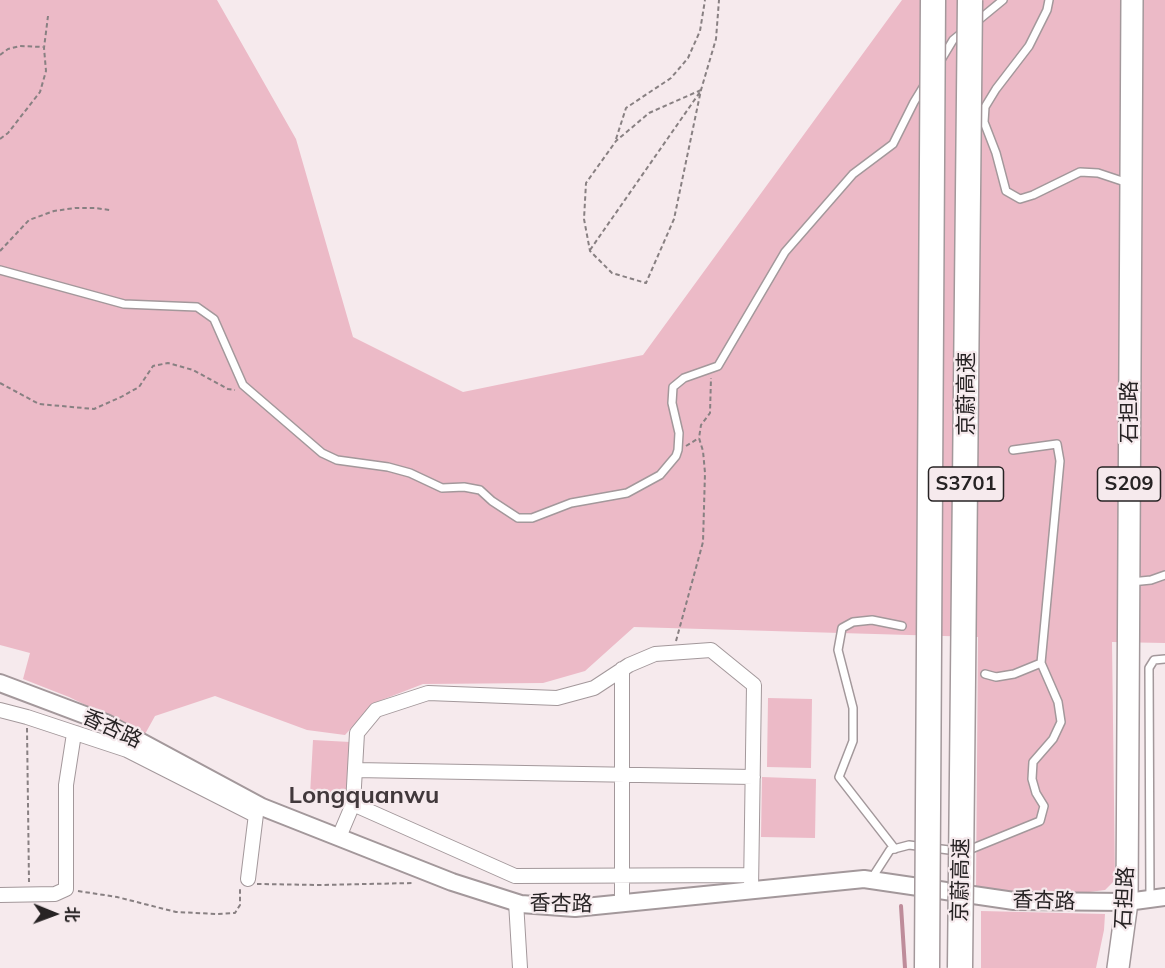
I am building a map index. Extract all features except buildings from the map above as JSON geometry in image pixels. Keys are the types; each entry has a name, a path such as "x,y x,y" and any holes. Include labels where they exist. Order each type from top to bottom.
{"highway":[{"name":"京蔚高速","path":"927,968 933,0"},
{"name":"京蔚高速","path":"960,968 970,0"}],"main road":[{"name":"石担路","path":"1118,968 1127,902 1132,0"}],"street":[{"path":"339,837 353,804 357,733 376,710 384,707 428,693 557,698 594,688 622,669 655,654 711,650 754,685 751,882 622,875 515,876 353,804"},
{"path":"622,669 622,903"},
{"name":"香杏路","path":"0,683 106,723 256,810 339,837 452,882 516,903 575,908 622,903 751,882 871,880 1014,901 1127,902 1157,898"},
{"path":"0,710 127,750 256,810 248,879"},
{"path":"0,896 55,894 66,889 66,785 76,733"},
{"path":"355,770 753,777"},
{"path":"516,903 520,968"}],"lane":[{"path":"0,270 124,304 197,307 214,319 246,388 322,453 338,460 388,467 442,488 464,487 480,490 518,518 532,518 571,503 627,493 660,475 676,456 679,433 672,403 673,387 684,378 718,366 784,252 853,174 893,144 914,102 953,40 1003,0"},
{"path":"1049,0 1029,46 985,107 984,122 996,153 1006,191 1020,200 1080,172 1098,173 1131,184"},
{"path":"871,880 890,850 909,845 949,850 971,849 1040,820 1044,806 1036,793 1032,779 1034,762 1053,739 1061,722 1059,702 1041,663 1060,461 1057,444 1012,450"},
{"path":"1129,582 1151,580 1165,575"},
{"path":"894,849 839,777 854,741 853,708 838,650 842,628 853,622 872,620 902,626"},
{"path":"1157,898 1149,668 1154,660 1165,659"},
{"path":"985,674 996,677 1014,674 1041,663"}],"path":[{"path":"616,141 626,108 671,78 688,58 700,32 705,0"},
{"path":"701,90 649,113 616,141 586,183 584,219 590,251 612,273 646,283 674,219 701,90 716,39 719,0"},
{"path":"0,139 8,133 40,92 46,71 44,48 48,16"},
{"path":"0,55 8,49 20,46 44,48"},
{"path":"590,251 701,90"},
{"path":"0,251 29,220 75,208 110,210"},
{"path":"0,383 39,404 94,409 139,387 153,366 168,363 193,370 228,389 246,388"},
{"path":"674,653 703,542 705,473 699,438 701,425 710,413 711,369"},
{"path":"678,450 699,438"},
{"path":"27,717 29,895"},
{"path":"66,889 117,897 176,912 217,914 235,913 240,905 240,885 248,879 258,884 419,883"}],"shaded area":[{"path":"0,0 217,0 296,139 353,337 463,392 643,355 902,0 1165,0 1165,643 1112,642 1115,880 1105,890 1074,894 976,890 978,637 634,627 585,671 543,683 423,684 374,703 345,735 307,730 215,696 155,716 145,734 69,697 23,679 30,653 0,645"},
{"path":"768,698 812,699 811,768 767,767"},
{"path":"313,740 350,742 347,797 310,795"},
{"path":"762,777 816,779 815,838 761,837"},
{"path":"981,911 1105,914 1096,968 981,968"}],"waterway":[{"path":"901,906 905,968"}],"district":[{"name":"Longquanwu","path":"364,796"}]}
